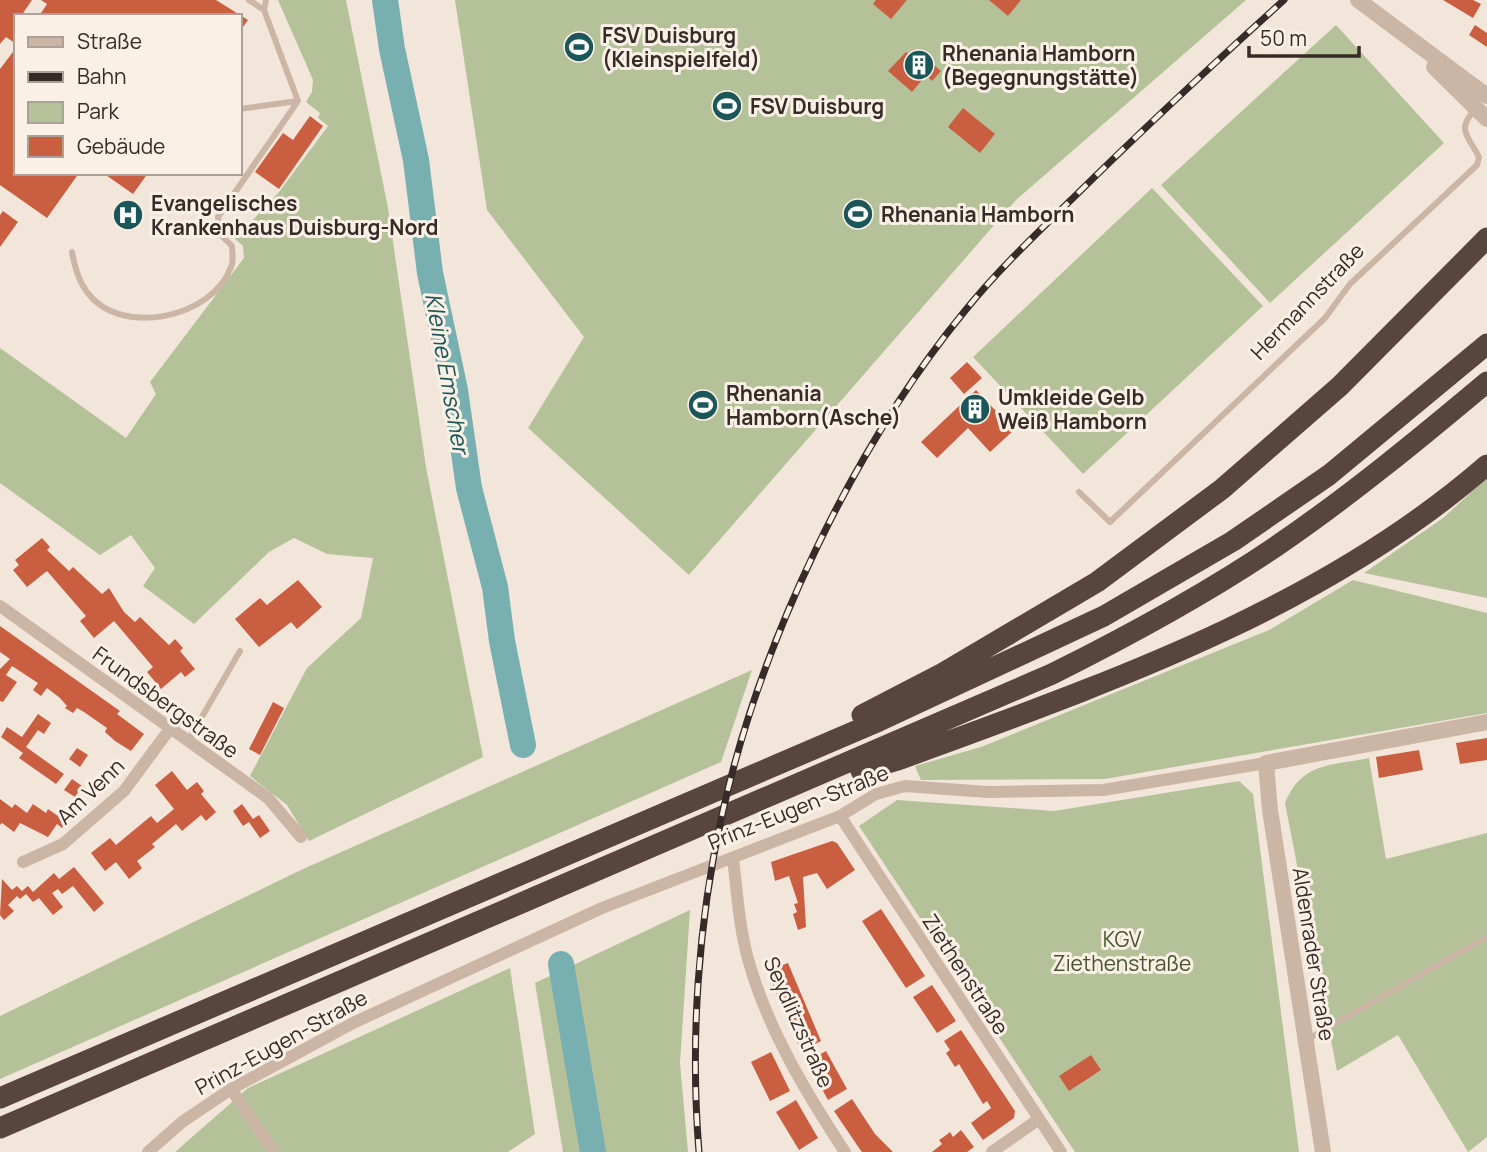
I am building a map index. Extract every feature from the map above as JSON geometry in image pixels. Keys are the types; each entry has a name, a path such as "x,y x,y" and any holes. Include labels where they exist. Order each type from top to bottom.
{"highway":[{"path":"781,762 874,708 943,673 1097,582 1164,534 1222,489 1331,394 1487,238"},
{"path":"1464,263 1487,250"},
{"path":"0,1098 1039,649 1163,584 1233,541 1329,475 1487,344"},
{"path":"0,1128 1052,674 1216,585 1278,545 1399,456 1487,382"},
{"path":"774,796 898,760 1120,678 1293,596 1363,556 1433,509 1487,465"}],"street":[{"path":"1358,0 1485,103"},
{"name":"Frundsbergstraße","path":"0,607 268,798 301,837"},
{"name":"Prinz-Eugen-Straße","path":"148,1152 181,1122 231,1089 353,1023 636,893 840,816 876,794 905,786 988,792 1103,790 1487,722"},
{"name":"Am Venn","path":"23,862 63,844 124,790 169,730"},
{"name":"Aldenrader Straße","path":"1266,763 1323,1152"},
{"name":"Ziethenstraße","path":"840,816 1060,1152"},
{"name":"Seydlitzstraße","path":"733,858 741,927 761,998 791,1062 845,1152"},
{"path":"231,1089 274,1152"},
{"path":"992,1152 1039,1119"}],"lane":[{"path":"249,0 264,10"},
{"path":"265,0 264,10 298,101"},
{"path":"242,109 298,101"},
{"path":"72,252 76,274 88,294 109,311 134,318 172,314 210,297 232,265 232,246 221,234 218,217 298,101"},
{"name":"Hermannstraße","path":"1079,492 1110,522 1325,318 1350,284 1477,165 1479,157 1464,130 1465,121 1485,103"},
{"path":"188,742 240,651"},
{"path":"1306,1040 1487,937"}],"green space":[{"path":"278,0 346,0 388,208 426,467 483,757 309,841 287,805 250,776 307,668 361,618 373,558 327,554 294,538 269,552 194,624 143,586 155,568 131,535 100,555 0,483 0,348 126,438 156,394 150,382 244,258 243,246 235,239 279,192 328,126 318,118 320,113 306,102 312,92 313,80"},
{"path":"455,0 1246,0 1016,200 689,575 528,428 584,337 487,210"},
{"path":"1336,25 1444,143 1270,303 1161,185"},
{"path":"1152,188 1263,306 1083,474 973,357"},
{"path":"1487,478 1487,598 1364,573 1443,518"},
{"path":"1353,580 1487,613 1487,713 1105,779 921,780 915,766 981,747 1269,630"},
{"path":"752,670 721,762 0,1079 0,1016 303,869"},
{"path":"1369,758 1386,859 1487,833 1487,1137 1468,1152 1398,1035 1337,1071 1285,803 1300,780 1309,773 1330,765"},
{"name":"KGV Ziethenstraße","path":"1239,781 1253,794 1299,1152 1075,1152 859,826 897,800 1054,811"},
{"path":"690,910 680,1063 688,1152 563,1152 535,983"},
{"path":"510,968 535,1134 508,1152 175,1152 248,1088"}],"building":[{"path":"0,0 32,0 22,14 14,14 14,43 6,37 0,44"},
{"path":"41,0 216,0 238,14 40,14 47,4"},
{"path":"876,0 907,0 891,19 873,4"},
{"path":"989,0 1021,0 1008,16"},
{"path":"1443,0 1473,0 1481,4 1473,18"},
{"path":"242,16 248,20 242,28"},
{"path":"1475,25 1487,33 1487,47 1469,35"},
{"path":"916,50 941,71 932,81 926,75 912,92 888,71 906,52 911,56"},
{"path":"14,51 14,175 78,175 47,218 0,185 0,69"},
{"path":"963,108 995,134 980,153 948,127"},
{"path":"310,116 323,126 279,189 255,172 283,133 293,140"},
{"path":"106,175 147,175 133,194"},
{"path":"3,211 18,222 0,247 0,215"},
{"path":"967,362 982,378 964,394 950,378"},
{"name":"Umkleide Gelb Weiß Hamborn","path":"976,390 1014,430 990,452 968,428 937,458 921,442"},
{"path":"42,538 50,547 47,550 69,571 73,567 102,594 109,588 124,612 135,622 140,617 169,645 175,639 183,648 180,651 195,669 185,677 181,672 161,689 147,672 153,667 114,621 94,638 80,621 86,616 47,571 27,587 13,570 19,565 15,560"},
{"path":"298,580 322,607 297,629 291,622 259,647 235,619 260,598 267,605"},
{"path":"0,626 120,711 117,714 144,734 131,751 115,741 105,732 107,728 84,712 77,708 73,713 65,708 67,706 60,698 47,688 41,696 33,690 38,683 12,666 6,675 17,682 3,702 0,701 0,669 10,659 0,652"},
{"path":"273,702 284,708 260,755 249,749"},
{"path":"38,714 51,723 44,734 38,730 26,747 64,774 56,784 19,758 23,753 1,737 7,727 22,737"},
{"path":"1487,738 1487,760 1460,764 1456,743"},
{"path":"77,748 88,755 80,767 69,759"},
{"path":"1419,750 1423,770 1379,778 1376,757"},
{"path":"172,771 187,790 197,782 204,791 201,794 216,812 206,821 201,815 182,831 176,824 152,844 155,847 137,861 142,868 129,879 116,862 105,871 91,853 110,838 116,845 151,816 157,823 174,809 155,785"},
{"path":"72,779 82,786 75,797 64,790"},
{"path":"0,799 12,808 15,804 27,813 33,804 46,813 48,809 61,818 65,812 71,816 62,828 57,824 48,837 20,823 14,832 2,823 0,825"},
{"path":"242,804 253,819 259,815 270,831 260,838 249,822 243,826 233,811"},
{"path":"832,841 837,843 855,870 827,889 817,873 803,877 806,927 798,930 793,914 797,912 794,904 798,903 789,876 775,881 771,862"},
{"path":"74,867 104,903 94,912 73,886 62,894 58,889 52,893 63,907 53,915 39,898 33,902 26,894 20,899 17,896 8,905 14,911 4,920 0,915 2,879 12,890 17,886 22,891 28,886 33,892 54,873 59,879"},
{"path":"881,909 925,976 906,988 862,921"},
{"path":"788,963 821,1041 801,1051 767,971"},
{"path":"932,985 956,1021 937,1033 913,997"},
{"path":"961,1030 1015,1111 1014,1118 983,1140 971,1123 991,1108 987,1101 983,1104 959,1064 955,1067 946,1053 950,1050 944,1041"},
{"path":"826,1051 847,1089 828,1100 807,1062"},
{"path":"771,1052 790,1091 770,1101 751,1062"},
{"path":"1091,1055 1101,1070 1069,1091 1059,1076"},
{"path":"852,1099 875,1134 893,1152 862,1152 834,1111"},
{"path":"796,1100 818,1138 799,1150 776,1112"},
{"path":"961,1130 974,1147 967,1152 932,1152 942,1144 939,1140 950,1132 953,1137"}],"waterway":[{"name":"Kleine Emscher","path":"385,0 392,49 416,160 430,273 455,390 469,488 495,587 502,641 523,745"},
{"name":"Kleine Emscher","path":"561,964 593,1152"}],"railway":[{"path":"699,1152 695,1068 698,982 707,898 722,815 760,684 786,616 849,485 885,423 924,365 977,297 1016,254 1098,174 1284,0"}],"place":[{"name":"FSV Duisburg (Kleinspielfeld)","path":"579,47"},
{"name":"Rhenania Hamborn (Begegnungstätte)","path":"919,65"},
{"name":"FSV Duisburg","path":"727,106"},
{"name":"Rhenania Hamborn","path":"858,214"},
{"name":"Evangelisches Krankenhaus Duisburg-Nord","path":"128,215"},
{"name":"Rhenania Hamborn(Asche)","path":"703,405"},
{"name":"Umkleide Gelb Weiß Hamborn","path":"975,409"}]}
